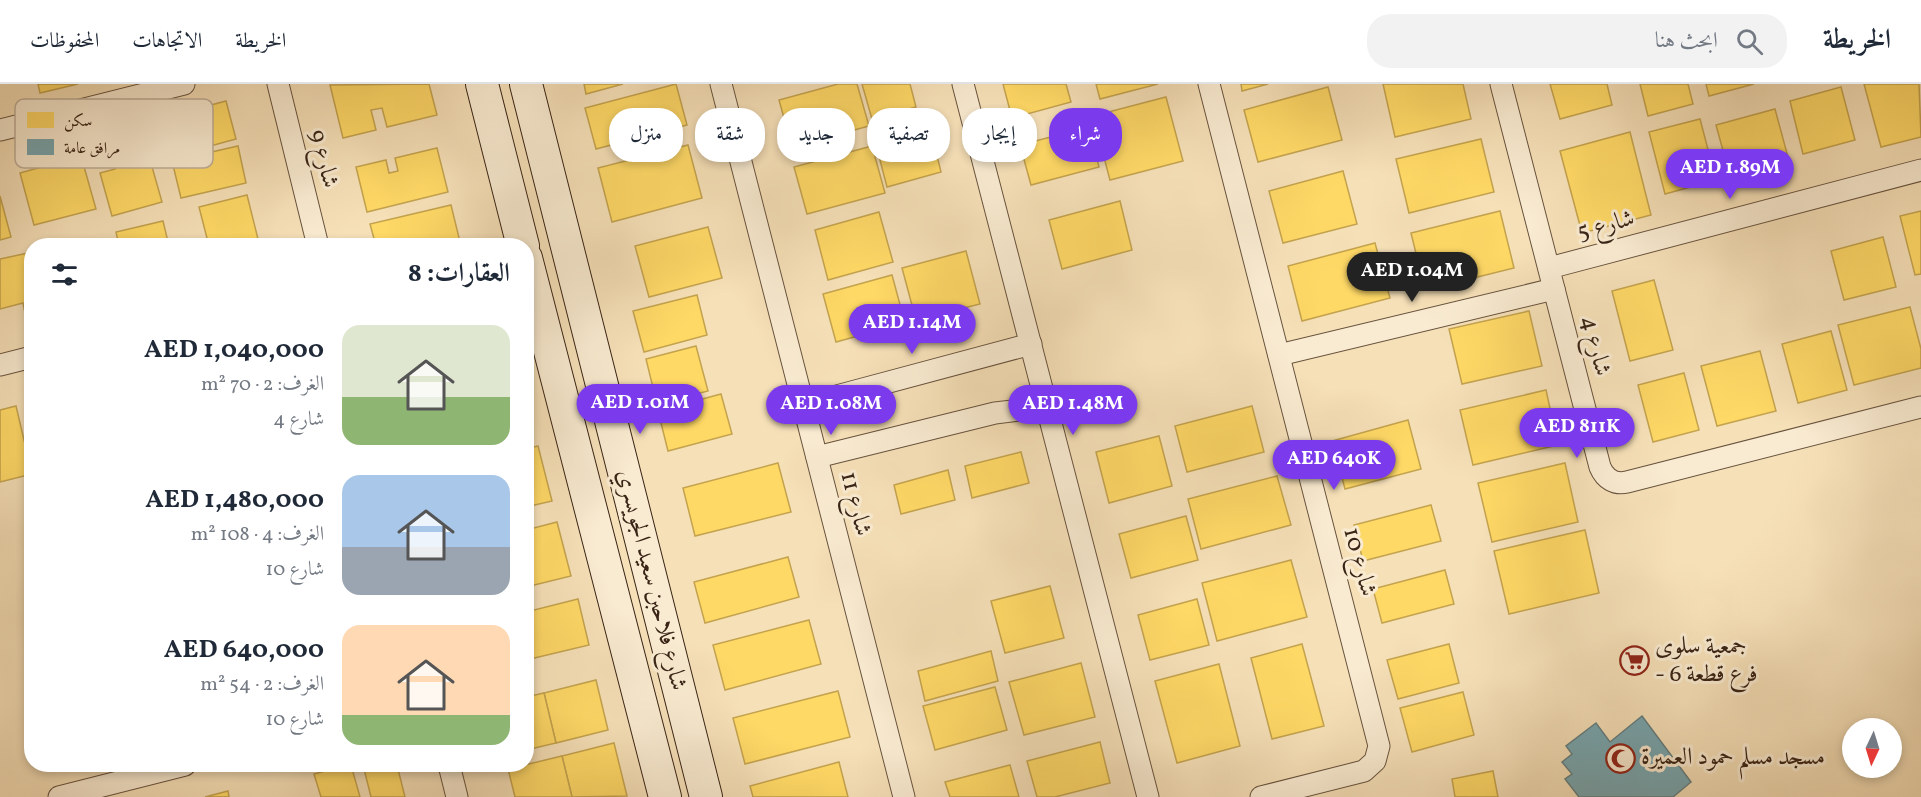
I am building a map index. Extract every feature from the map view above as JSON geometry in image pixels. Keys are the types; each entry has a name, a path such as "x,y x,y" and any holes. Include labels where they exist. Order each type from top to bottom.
{"street":[{"path":"124,99 184,84"},
{"name":"شارع 9","path":"278,84 316,238"},
{"name":"شارع 11","path":"721,84 904,797"},
{"path":"963,84 1148,797"},
{"name":"شارع 10","path":"1209,84 1379,746 1375,761 1364,771 1261,797"},
{"name":"شارع 4","path":"1501,84 1600,467 1606,477 1616,483 1628,482 1921,407"},
{"path":"483,88 500,100 512,99 526,85"},
{"name":"شارع فلاحبن سعيد الجويسري","path":"526,85 706,797"},
{"path":"483,88 522,238"},
{"path":"0,130 15,126"},
{"name":"شارع 5","path":"1548,268 1921,170"},
{"name":"شارع فلاحبن سعيد الجويسري","path":"534,289 665,797"},
{"path":"1279,355 1554,289"},
{"path":"803,405 1030,344"},
{"path":"0,364 24,359"},
{"path":"817,457 995,412 1046,407"},
{"path":"59,797 157,772"},
{"path":"451,772 457,797"}],"building: سكن":[{"path":"38,84 78,84 40,93"},
{"path":"429,84 437,115 387,127 382,108 371,110 376,130 343,138 330,85"},
{"path":"584,84 623,84 586,94"},
{"path":"676,84 682,108 609,108 609,146 596,149 585,108"},
{"path":"838,84 857,84 867,127 855,130 855,108 781,108 779,100"},
{"path":"862,84 910,84 916,107 869,108"},
{"path":"1003,84 1066,84 1071,102 1037,111 1037,108 1009,108"},
{"path":"1096,84 1158,84 1100,99"},
{"path":"1241,84 1268,84 1242,91"},
{"path":"1383,84 1463,84 1471,119 1395,137"},
{"path":"1550,84 1607,84 1612,105 1560,119"},
{"path":"1640,84 1688,84 1693,104 1648,116"},
{"path":"1706,84 1754,84 1709,96"},
{"path":"1864,84 1919,84 1921,137 1881,147"},
{"path":"1328,87 1342,140 1258,162 1244,110"},
{"path":"1841,87 1855,140 1803,154 1790,101"},
{"path":"1166,97 1183,161 1110,180 1105,162 1122,162 1122,108"},
{"path":"226,101 236,139 213,145 213,104"},
{"path":"1775,109 1792,172 1733,187 1716,125"},
{"path":"683,110 687,125 683,126"},
{"path":"1700,119 1716,180 1665,194 1649,132"},
{"path":"1630,132 1651,215 1582,233 1560,151"},
{"path":"1049,137 1049,162 1098,162 1099,167 1031,185 1025,162 1037,162 1037,141"},
{"path":"1481,139 1494,192 1409,213 1396,159"},
{"path":"688,145 702,198 612,222 598,168 621,162 683,162 683,146"},
{"path":"238,146 246,183 181,198 174,168 213,168 213,152"},
{"path":"867,147 867,162 876,162 885,193 807,214 794,167 813,162 855,162 855,151"},
{"path":"437,148 448,192 367,212 356,167 386,160 389,173 398,171 395,158"},
{"path":"880,162 939,162 941,172 887,187"},
{"path":"38,168 84,168 96,209 34,225 20,173"},
{"path":"152,168 162,202 112,216 100,173 115,169"},
{"path":"1343,171 1357,224 1283,243 1269,191"},
{"path":"247,195 258,238 207,238 199,207"},
{"path":"0,196 11,237 0,240"},
{"path":"1120,201 1132,250 1062,269 1049,220"},
{"path":"451,205 459,238 374,238 370,224"},
{"path":"1500,211 1514,268 1425,290 1411,233"},
{"path":"1921,211 1921,274 1915,275 1900,216"},
{"path":"879,212 893,262 828,280 815,230"},
{"path":"163,221 167,238 117,238 116,232"},
{"path":"708,227 722,278 649,297 635,246"},
{"path":"1883,237 1896,287 1844,300 1831,251"},
{"path":"1375,243 1390,298 1302,321 1288,266"},
{"path":"966,251 980,304 916,320 902,268"},
{"path":"24,254 24,308 23,303 0,309 0,259"},
{"path":"892,275 905,323 836,342 823,294"},
{"path":"1654,280 1673,350 1630,361 1612,291"},
{"path":"697,295 707,335 644,352 633,311"},
{"path":"1910,307 1921,349 1921,368 1854,385 1838,325"},
{"path":"1529,311 1542,366 1462,384 1449,329"},
{"path":"1831,331 1847,390 1798,403 1782,344"},
{"path":"696,346 708,391 657,404 646,359"},
{"path":"1760,351 1776,411 1717,426 1701,366"},
{"path":"1684,373 1699,430 1653,442 1638,385"},
{"path":"1546,390 1558,445 1473,465 1460,410"},
{"path":"721,394 732,434 668,451 658,411"},
{"path":"16,406 24,440 24,476 0,482 0,410"},
{"path":"1252,406 1264,452 1187,472 1175,426"},
{"path":"1408,420 1421,469 1345,489 1332,441"},
{"path":"1159,436 1172,486 1109,503 1096,452"},
{"path":"538,446 552,501 534,505 534,447"},
{"path":"1021,452 1029,483 972,498 965,466"},
{"path":"778,463 791,512 695,536 683,488"},
{"path":"1565,463 1578,522 1492,542 1478,483"},
{"path":"948,470 955,500 901,514 894,485"},
{"path":"1277,476 1291,525 1201,549 1188,499"},
{"path":"1431,505 1441,541 1363,561 1354,525"},
{"path":"1186,516 1198,560 1131,578 1119,534"},
{"path":"557,522 571,576 534,585 534,528"},
{"path":"1585,530 1599,593 1509,614 1494,551"},
{"path":"788,557 799,597 705,623 694,582"},
{"path":"1291,560 1307,617 1217,641 1202,583"},
{"path":"1445,570 1454,604 1382,623 1373,589"},
{"path":"1050,586 1064,638 1005,653 991,601"},
{"path":"578,599 589,645 534,658 534,610"},
{"path":"1197,599 1209,645 1150,660 1138,615"},
{"path":"809,620 821,664 725,690 713,645"},
{"path":"1302,644 1324,726 1272,739 1251,658"},
{"path":"1449,644 1459,683 1398,699 1387,660"},
{"path":"991,651 998,681 925,701 918,671"},
{"path":"1081,663 1095,717 1024,735 1009,682"},
{"path":"1219,664 1240,746 1177,763 1155,681"},
{"path":"596,680 608,730 556,743 544,693"},
{"path":"995,687 1007,730 935,750 923,706"},
{"path":"838,691 850,737 745,764 733,718"},
{"path":"1463,692 1474,735 1412,752 1400,708"},
{"path":"544,693 556,743 534,748 534,695"},
{"path":"1100,742 1110,783 1055,797 1037,797 1027,761"},
{"path":"614,743 627,796 572,797 562,756"},
{"path":"562,756 572,797 515,797 509,772 534,772 534,763"},
{"path":"839,762 848,797 753,797 750,786"},
{"path":"1010,765 1019,797 950,797 945,782"},
{"path":"1493,771 1498,797 1455,797 1452,779"},
{"path":"353,772 360,797 321,797 314,774"},
{"path":"365,772 399,772 405,797 371,797"},
{"path":"228,791 229,797 205,797"}],"building: مرافق عامة":[{"name":"مسجد مسلم حمود العميرة","path":"1642,716 1691,782 1673,797 1579,797 1565,779 1572,774 1562,762 1572,754 1566,746 1596,723 1610,742"}],"place":[{"name":"جمعية سلوى - فرع قطعة 6","path":"1634,661"},
{"name":"مسجد مسلم حمود العميرة","path":"1620,758"}]}
